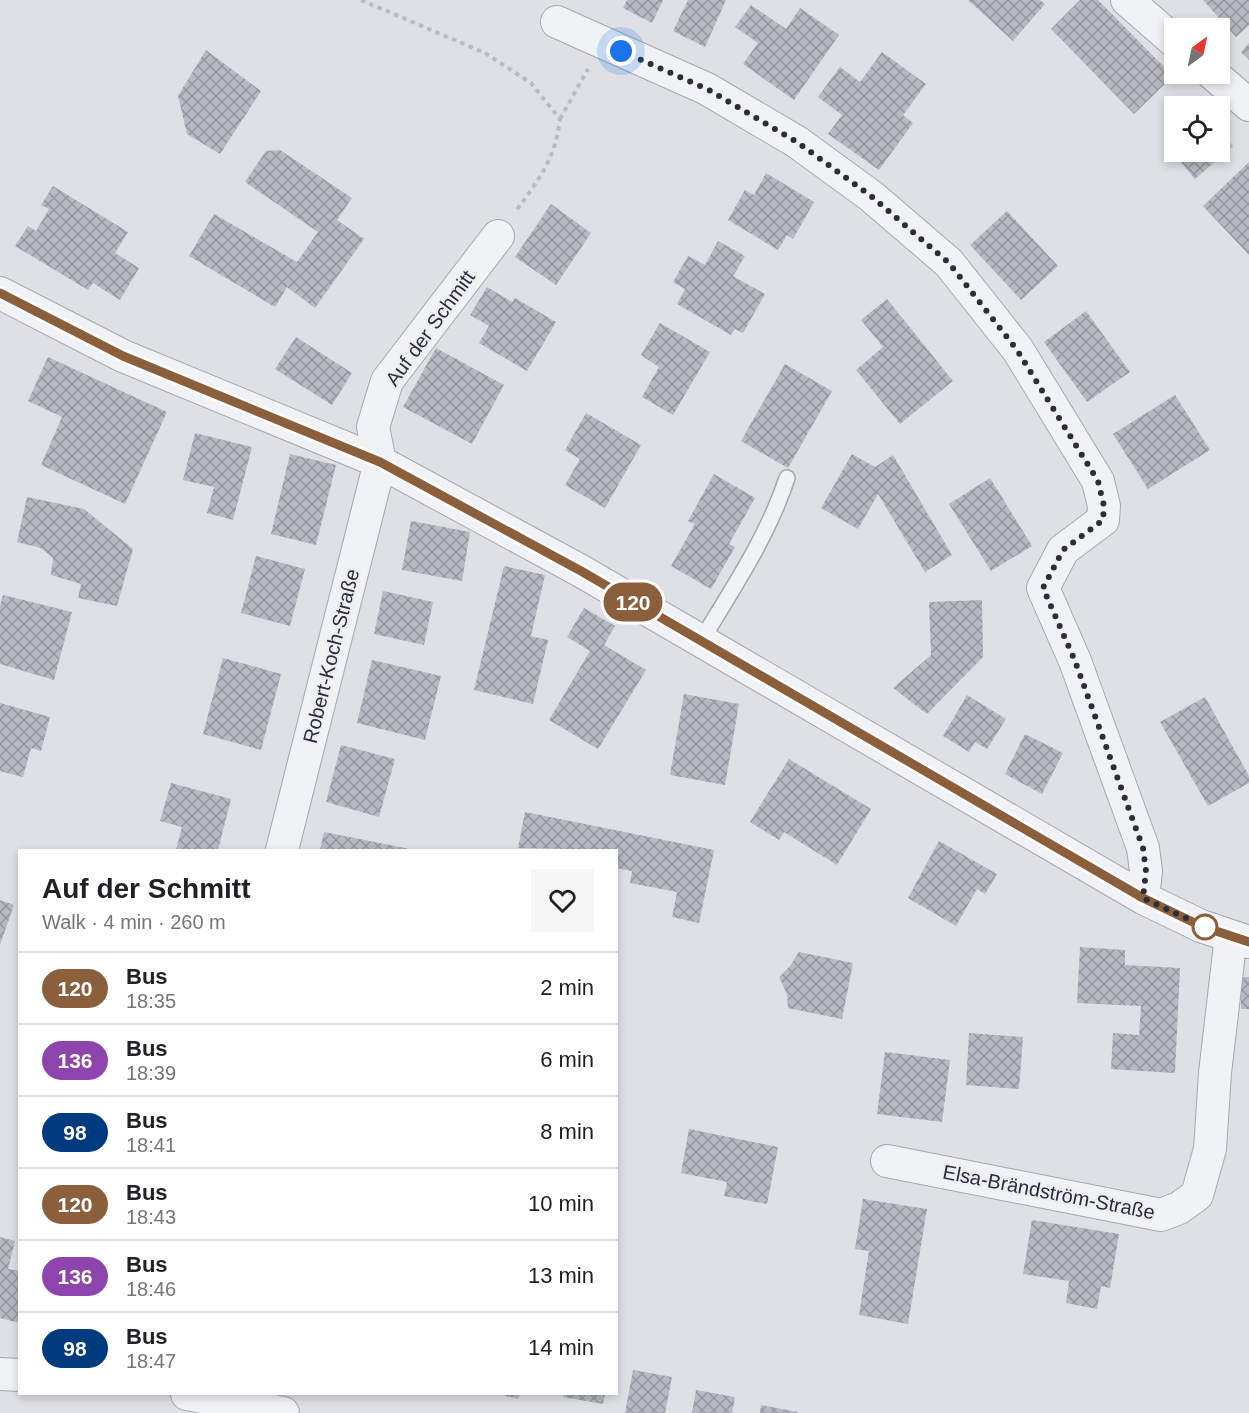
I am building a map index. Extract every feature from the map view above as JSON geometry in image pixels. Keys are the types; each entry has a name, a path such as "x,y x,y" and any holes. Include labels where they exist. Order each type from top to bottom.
{"street":[{"path":"1127,0 1164,32"},
{"path":"557,22 707,89 797,142 871,196 949,263 1017,350 1098,481 1104,506 1103,520 1063,550 1043,588 1075,661 1143,848 1146,871 1143,898"},
{"path":"1225,84 1249,105"},
{"name":"Auf der Schmitt","path":"380,462 373,427 387,381 498,236"},
{"path":"0,293 132,360 380,462 581,571 1143,898 1201,926 1240,939"},
{"name":"Robert-Koch-Straße","path":"282,849 380,462"},
{"name":"Elsa-Brändström-Straße","path":"887,1161 1161,1215 1179,1208 1197,1195 1210,1149 1215,1073 1240,939"},
{"path":"0,1374 18,1375"},
{"path":"193,1395 283,1413"}],"lane":[{"path":"701,642 762,541 776,513 787,478"}],"path":[{"path":"361,0 485,53 531,83 560,119"},
{"path":"498,236 539,180 556,146 560,119 593,60"}],"building":[{"path":"627,0 663,0 652,23 623,8"},
{"path":"688,0 726,0 705,47 673,31"},
{"path":"968,0 1040,0 1045,4 1013,41"},
{"path":"1080,0 1098,0 1164,67 1165,84 1134,114 1051,29"},
{"path":"1203,0 1249,0 1249,25 1236,37 1230,30 1230,18 1219,18"},
{"path":"751,5 786,29 800,8 839,35 794,100 743,64 758,43 735,27"},
{"path":"1249,43 1249,60 1241,52"},
{"path":"206,50 261,91 220,154 187,134 178,96"},
{"path":"882,52 926,84 903,115 913,123 879,170 828,134 842,115 818,97 840,67 860,82"},
{"path":"280,150 352,198 337,220 364,239 315,308 287,287 275,307 189,256 214,214 297,262 318,232 245,182 266,151"},
{"path":"1181,162 1215,162 1195,179"},
{"path":"1249,162 1249,255 1203,206"},
{"path":"766,173 814,202 793,239 787,235 778,250 728,220 745,190 754,195"},
{"path":"53,186 128,232 115,253 139,268 120,300 93,283 88,290 15,246 28,226 36,231 49,209 41,205"},
{"path":"551,204 591,233 556,285 515,257"},
{"path":"1007,211 1058,266 1021,300 970,245"},
{"path":"718,241 745,256 733,276 765,294 743,333 735,329 731,335 677,304 685,289 673,282 688,256 705,265"},
{"path":"487,287 512,302 515,298 556,322 527,371 479,343 489,326 470,315"},
{"path":"887,299 953,381 900,424 856,370 883,347 861,320"},
{"path":"1086,311 1130,372 1087,402 1044,342"},
{"path":"660,323 710,352 673,415 642,397 659,367 641,355"},
{"path":"296,337 352,373 332,405 275,369"},
{"path":"436,348 504,385 472,444 403,407"},
{"path":"48,357 167,412 125,504 41,465 62,417 28,401"},
{"path":"785,364 832,391 788,468 741,441"},
{"path":"1175,395 1210,450 1148,489 1113,434"},
{"path":"586,413 641,445 605,508 565,485 580,459 565,450"},
{"path":"195,433 252,447 233,520 207,513 214,487 183,480"},
{"path":"290,454 336,465 316,545 271,534"},
{"path":"852,454 875,467 893,455 952,555 925,572 878,494 858,529 821,508"},
{"path":"714,474 755,498 729,544 735,547 711,589 671,566 695,524 688,521"},
{"path":"990,478 1032,546 991,571 949,504"},
{"path":"27,497 84,509 133,549 117,606 78,598 81,584 51,575 53,558 41,548 17,542"},
{"path":"411,521 470,532 462,581 402,570"},
{"path":"256,556 305,569 290,626 241,613"},
{"path":"504,566 545,575 531,636 548,640 533,704 474,690"},
{"path":"383,591 433,602 424,645 374,634"},
{"path":"3,595 72,612 54,680 0,664 0,606"},
{"path":"982,600 983,657 927,714 893,688 931,655 929,602"},
{"path":"584,608 615,626 604,645 646,670 598,749 549,720 590,651 567,637"},
{"path":"223,658 281,674 261,750 203,734"},
{"path":"372,660 441,676 425,740 357,723"},
{"path":"684,694 739,704 725,785 670,775"},
{"path":"967,695 1006,719 987,749 975,742 969,752 943,736"},
{"path":"1205,697 1249,776 1249,783 1208,806 1160,722"},
{"path":"0,703 50,717 41,751 31,748 23,777 0,771"},
{"path":"1025,734 1063,753 1042,794 1005,774"},
{"path":"341,745 395,759 379,817 326,802"},
{"path":"789,759 871,809 837,865 784,832 779,840 750,822"},
{"path":"171,783 231,799 218,849 176,849 182,827 160,821"},
{"path":"525,812 714,850 699,923 672,917 677,892 630,883 632,871 618,868 618,849 518,848"},
{"path":"324,832 410,849 320,849"},
{"path":"939,841 997,874 985,894 977,889 956,926 908,898"},
{"path":"0,900 14,905 0,945"},
{"path":"1080,947 1125,950 1125,965 1180,968 1175,1073 1111,1069 1113,1033 1139,1035 1141,1006 1077,1003"},
{"path":"799,952 853,963 842,1019 788,1008 787,994 779,977"},
{"path":"1241,977 1249,977 1249,1009 1241,1009"},
{"path":"969,1033 1023,1037 1019,1089 966,1085"},
{"path":"885,1052 950,1060 942,1122 877,1114"},
{"path":"689,1129 778,1147 767,1204 724,1196 727,1182 681,1173"},
{"path":"863,1199 927,1209 908,1324 859,1315 869,1251 855,1249"},
{"path":"1032,1220 1119,1234 1110,1288 1101,1286 1097,1309 1066,1303 1069,1281 1023,1274"},
{"path":"0,1237 15,1241 8,1269 18,1271 18,1322 0,1318"},
{"path":"633,1370 672,1377 665,1413 625,1413"},
{"path":"696,1390 735,1397 732,1413 692,1413"},
{"path":"503,1395 520,1395 518,1399"},
{"path":"564,1395 605,1395 603,1404 563,1397"},
{"path":"761,1405 798,1412 798,1413 760,1413"}],"bus line":[{"name":"120","path":"0,293 123,356 380,462 581,571 1143,898 1201,926 1249,942"}],"route":[{"path":"621,51 707,89 797,142 871,196 949,263 1017,350 1098,481 1104,506 1103,520 1063,550 1043,588 1075,661 1143,848 1146,871 1143,898 1205,927"}]}
